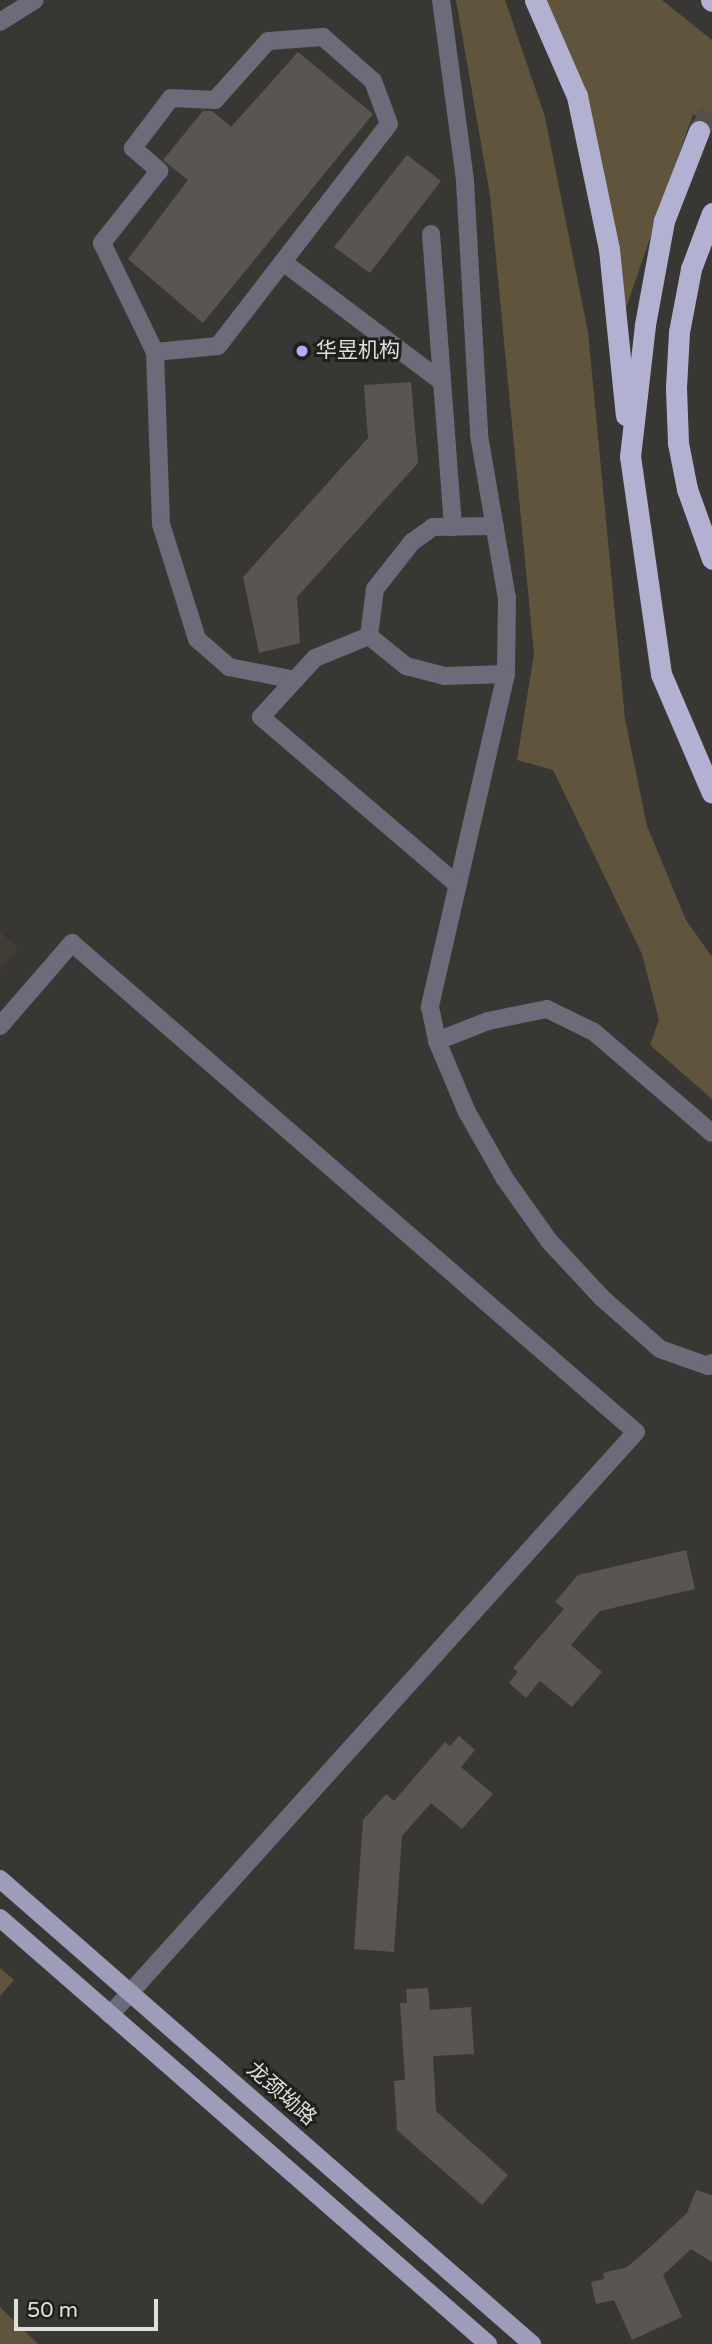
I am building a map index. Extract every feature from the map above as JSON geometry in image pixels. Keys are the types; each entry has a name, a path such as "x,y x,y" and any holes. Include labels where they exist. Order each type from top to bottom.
{"highway":[{"path":"535,0 577,96 602,215 630,456 661,674 712,793"},
{"path":"630,456 645,325 664,221 699,131"},
{"path":"712,213 691,269 679,332 676,388 678,443 687,489 712,559"}],"main road":[{"name":"龙颈坳路","path":"0,1879 532,2344"},
{"path":"0,1918 488,2344"}],"street":[{"path":"0,22 35,0"},
{"path":"441,0 465,181 479,435 507,598 506,674 430,1007 438,1041 467,1112 505,1179 550,1241 602,1298 660,1349 708,1366 712,1363"},
{"path":"155,352 218,346 389,124 373,81 323,37 268,41 215,100 172,98 133,148 159,171 102,243 155,352 161,524 197,639 229,667 295,680"},
{"path":"431,234 453,527"},
{"path":"283,262 442,382"},
{"path":"369,636 375,589 412,542 433,527 495,526"},
{"path":"369,636 406,666 432,673 506,674"},
{"path":"369,636 315,658 261,717 458,885"},
{"path":"0,1026 72,943 636,1432 110,2015"},
{"path":"438,1041 488,1021 547,1009 594,1032 712,1133"}],"shaded area":[{"path":"456,0 505,0 545,117 588,332 625,719 647,826 686,920 712,957 712,1099 650,1045 659,1020 642,954 553,770 517,760 534,654 490,195"},
{"path":"536,0 662,0 712,40 712,127 693,114 617,334 585,134"},
{"path":"0,932 18,949 0,970"},
{"path":"0,1968 14,1980 0,1996"},
{"path":"0,2307 38,2344 0,2344"}],"building":[{"path":"298,52 373,114 203,323 128,259 188,180 163,160 203,111 212,111 231,127"},
{"path":"407,155 441,181 370,273 334,247"},
{"path":"411,382 418,463 297,597 300,643 259,653 243,577 368,438 364,385"},
{"path":"686,1550 695,1589 600,1611 571,1645 602,1672 572,1707 540,1681 526,1698 509,1683 518,1672 513,1668 564,1609 555,1602 578,1575"},
{"path":"459,1736 475,1750 461,1767 493,1794 462,1829 431,1803 402,1836 394,1952 354,1949 363,1820 386,1794 394,1801 445,1742 450,1746"},
{"path":"428,1988 430,2010 471,2007 474,2054 433,2056 436,2111 508,2175 482,2205 397,2130 394,2081 405,2080 400,2003 407,2003 406,1989"},
{"path":"696,2190 712,2195 712,2262 691,2249 663,2275 682,2317 632,2340 614,2300 596,2304 591,2282 604,2279 603,2273 627,2267 647,2250 687,2213"}],"tunnel":[{"path":"699,131 712,110"}],"place":[{"name":"华昱机构","path":"302,351"}]}
